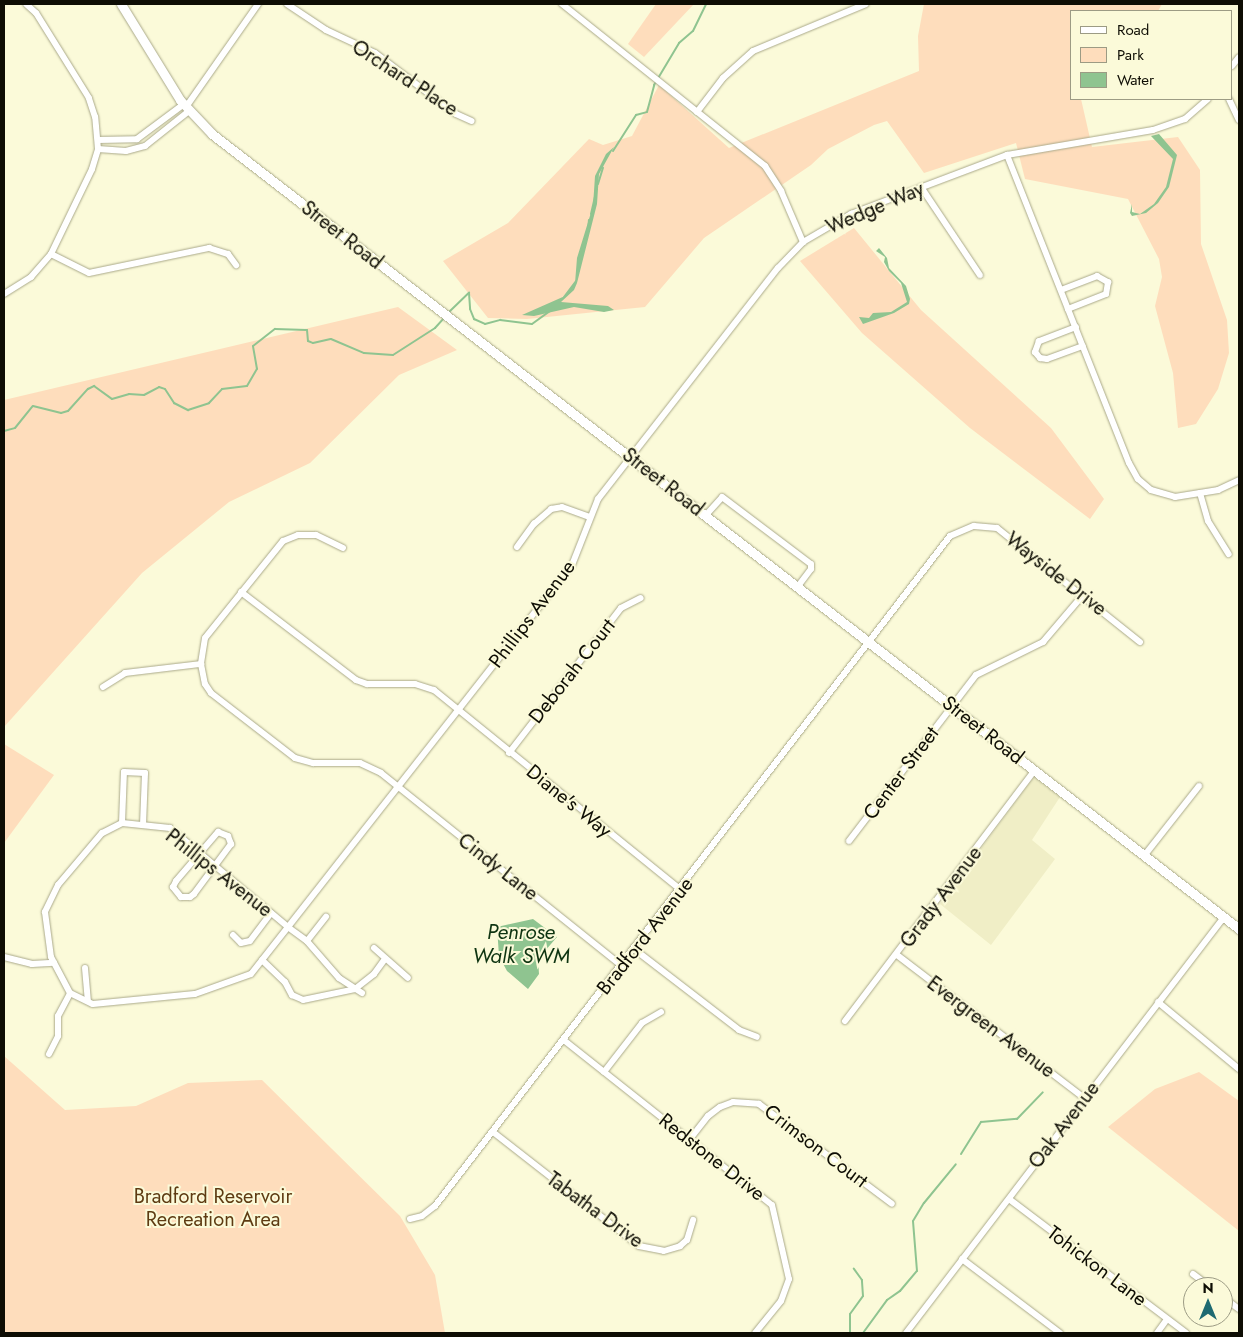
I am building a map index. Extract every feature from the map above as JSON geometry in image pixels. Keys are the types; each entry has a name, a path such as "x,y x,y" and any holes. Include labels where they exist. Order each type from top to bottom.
{"main road":[{"name":"Street Road","path":"121,4 186,108 212,134 1239,929"}],"street":[{"path":"4,294 31,277 51,254 92,168 98,149 96,118 88,98 36,13 26,4"},
{"path":"98,149 126,151 147,145 186,108 258,4"},
{"name":"Orchard Place","path":"287,4 326,30 375,53 456,114 472,121"},
{"path":"562,4 770,172 803,242"},
{"path":"697,112 723,78 753,52 866,4"},
{"name":"Wedge Way","path":"630,456 778,268 803,242 851,214 1007,155 1164,128 1190,116 1207,100"},
{"path":"1229,100 1239,120"},
{"path":"98,140 137,140 186,108"},
{"path":"1007,155 1129,463 1138,479 1151,490 1168,497 1228,487 1239,480"},
{"path":"922,187 980,275"},
{"path":"51,254 89,273 210,248 228,254 236,265"},
{"path":"1061,290 1098,276 1108,282 1106,294 1068,309"},
{"path":"1076,327 1039,341 1035,352 1040,358 1047,359 1083,346"},
{"name":"Phillips Avenue","path":"70,993 93,1004 195,994 251,974 572,565 589,517 630,456"},
{"path":"1200,493 1208,521 1229,554"},
{"path":"706,515 722,497 811,564 811,569 798,586"},
{"path":"517,547 534,524 551,510 562,507 589,517"},
{"name":"Wayside Drive","path":"870,642 944,542 966,528 997,528 1140,642"},
{"path":"103,687 125,673 200,664 205,638 266,559 291,537 316,535 343,548"},
{"name":"Diane's Way","path":"241,592 356,680 367,684 424,686 681,890"},
{"name":"Center Street","path":"849,841 981,671 1033,648 1049,637 1082,595"},
{"name":"Deborah Court","path":"509,753 621,608 641,598"},
{"name":"Bradford Avenue","path":"410,1219 422,1216 435,1206 565,1041 870,642"},
{"name":"Cindy Lane","path":"200,664 211,693 295,758 313,763 360,763 381,773 397,788 622,966"},
{"name":"Grady Avenue","path":"845,1021 897,955 1035,770"},
{"path":"49,1054 58,1036 58,1016 70,993 54,963 45,912 54,891 102,833 122,823 124,772 145,773 143,825"},
{"path":"1144,856 1199,786"},
{"name":"Phillips Avenue","path":"122,823 170,828 288,927"},
{"path":"223,833 228,836 231,844 215,866 190,897 181,897 173,887 199,853 213,835 223,833"},
{"path":"232,934 241,943 250,941 272,914"},
{"path":"307,941 326,917"},
{"name":"Oak Avenue","path":"906,1333 1084,1098 1224,918"},
{"path":"288,927 307,941 339,978 362,993"},
{"path":"374,948 385,960 408,978"},
{"path":"634,949 739,1030 757,1037"},
{"name":"Evergreen Avenue","path":"897,955 1084,1098"},
{"path":"4,957 32,964 54,963"},
{"path":"262,960 298,999 355,988 374,974 385,960"},
{"path":"85,968 88,1001"},
{"path":"1158,1002 1239,1069"},
{"path":"604,1072 642,1023 661,1012"},
{"name":"Redstone Drive","path":"565,1041 760,1193 775,1210 789,1279 781,1301 755,1333"},
{"name":"Crimson Court","path":"690,1139 708,1116 720,1107 740,1102 759,1104 892,1204"},
{"name":"Tabatha Drive","path":"493,1132 639,1246 664,1250 680,1246 687,1240 693,1220"},
{"name":"Tohickon Lane","path":"1009,1199 1186,1333"},
{"path":"962,1259 1060,1333"},
{"path":"1193,1274 1197,1277"},
{"path":"1158,1333 1168,1319"}],"shaded area":[{"path":"1034,777 1060,797 1032,840 1055,859 991,945 940,904"}],"green space":[{"path":"656,4 694,4 644,57 628,44"},
{"path":"924,4 1162,4 1159,10 1070,10 1070,100 1081,100 1092,147 1178,137 1200,170 1201,244 1227,320 1229,353 1218,389 1196,424 1178,428 1173,373 1155,306 1162,277 1159,259 1128,199 1025,179 1016,143 924,173 887,121 874,125 828,149 811,165 704,238 645,307 527,319 488,318 443,261 508,223 589,139 603,145 632,136 659,85 729,148 919,71 918,36"},
{"path":"854,228 921,310 1051,428 1104,499 1090,519 970,428 862,333 800,261"},
{"path":"398,307 457,350 399,375 310,463 229,502 142,573 4,727 4,400"},
{"path":"4,744 54,775 4,843"},
{"name":"Bradford Reservoir Recreation Area","path":"4,1056 65,1110 136,1106 188,1083 262,1080 400,1216 435,1275 445,1333 4,1333"},
{"path":"1199,1072 1239,1101 1239,1231 1108,1127 1155,1089"}],"water":[{"path":"1159,134 1177,155 1169,187 1158,203 1146,213 1132,216 1130,213 1132,204 1132,212 1140,214 1154,204 1166,187 1173,159 1151,136"},
{"path":"614,147 599,174 597,204 577,283 574,290 561,302 608,306 614,310 604,312 574,307 534,316 522,315 565,296 575,283 577,258 593,206 595,176 606,154"},
{"path":"879,248 887,258 889,268 906,286 910,299 909,304 894,313 863,324 859,317 869,318 873,313 891,312 907,302 901,283 889,271 884,262 885,257 876,251"},
{"name":"Penrose Walk SWM","path":"533,919 557,937 538,959 539,974 528,989 507,971 499,956 497,927"}],"waterway":[{"path":"613,151 636,115 647,112 654,85 679,43 693,31 706,4"},
{"path":"598,184 603,168"},
{"path":"591,214 595,196"},
{"path":"588,233 589,220"},
{"path":"564,297 576,281"},
{"path":"449,312 469,293 470,309 474,319 485,324 500,320 532,324 554,308"},
{"path":"4,431 15,428 33,406 61,413 68,411 88,389 94,386 112,399 129,394 144,395 159,387 165,389 174,403 188,410 209,403 222,389 247,386 257,369 253,346 275,329 307,330 308,341 313,343 331,339 364,353 393,355 435,328 444,318"},
{"path":"961,1154 981,1122 1017,1119 1043,1092"},
{"path":"863,1333 887,1300 900,1291 917,1271 913,1221 924,1203 956,1164"},
{"path":"850,1333 850,1314 863,1296 862,1280 854,1269"}]}
